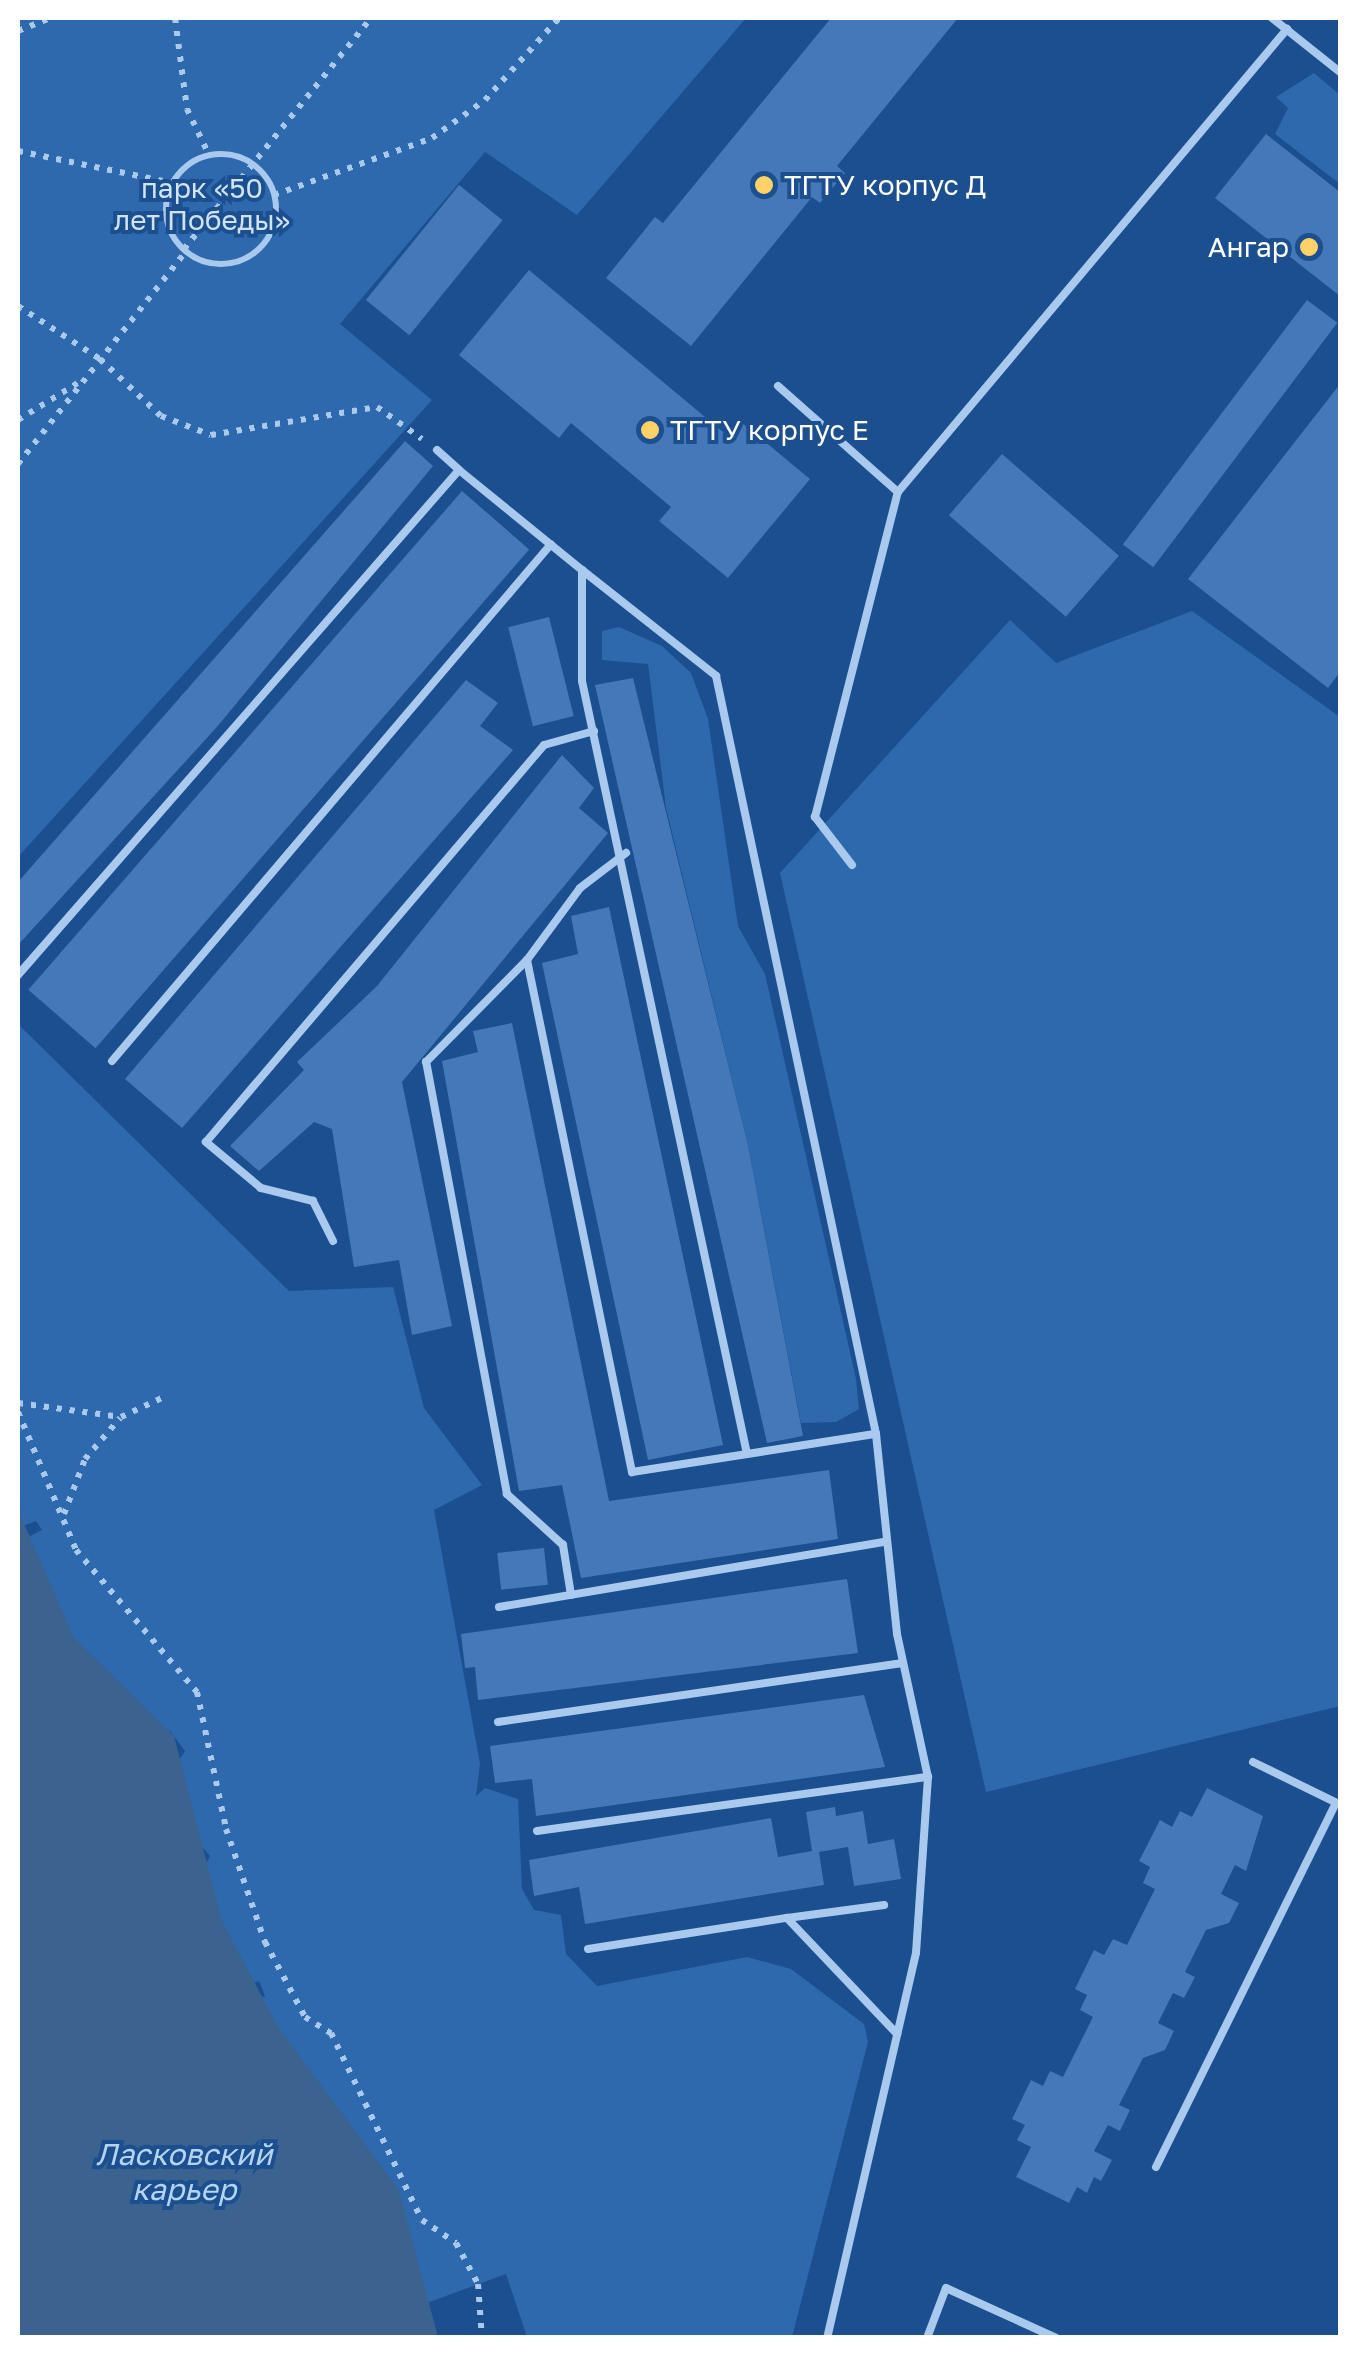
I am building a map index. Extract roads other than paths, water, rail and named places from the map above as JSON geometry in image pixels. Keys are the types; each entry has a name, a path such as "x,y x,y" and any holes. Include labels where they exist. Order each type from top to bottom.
{"lane":[{"path":"1272,18 1340,72"},
{"path":"852,865 815,817 898,492 1287,29"},
{"path":"778,386 898,492"},
{"path":"437,450 716,676 876,1434 884,1542 903,1662 928,1777 916,1953 827,2338"},
{"path":"18,974 459,470"},
{"path":"112,1062 551,544"},
{"path":"582,570 582,682 626,854 746,1454"},
{"path":"332,1241 312,1200 262,1188 206,1142 544,745 594,731"},
{"path":"572,1595 563,1545 506,1494 426,1062 527,960 580,888 626,854"},
{"path":"527,960 632,1472 876,1434"},
{"path":"499,1606 884,1542"},
{"path":"498,1722 903,1662"},
{"path":"1156,2167 1338,1804 1253,1762"},
{"path":"536,1831 928,1777"},
{"path":"588,1949 884,1905"},
{"path":"787,1918 897,2034"},
{"path":"927,2338 946,2288 1056,2338"}],"water":[{"name":"Ласковский карьер","path":"18,1510 74,1638 174,1736 222,1921 278,2027 399,2190 438,2337 18,2337"}],"place":[{"name":"ТГТУ корпус Д","path":"764,185"},
{"name":"Ангар","path":"1309,247"},
{"name":"ТГТУ корпус Е","path":"650,430"}],"park label":[{"name":"парк «50 лет Победы»","path":"202,204"}]}
